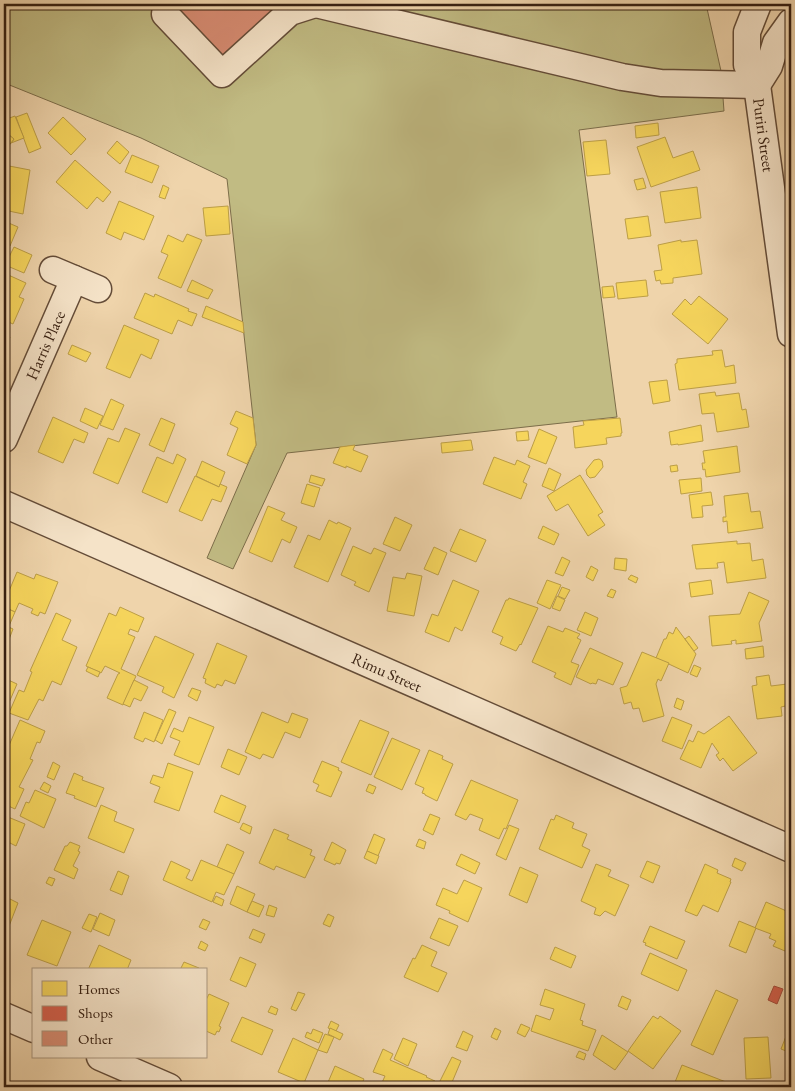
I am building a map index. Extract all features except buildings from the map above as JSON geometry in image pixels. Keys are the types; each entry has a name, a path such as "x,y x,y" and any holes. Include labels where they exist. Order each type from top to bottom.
{"street":[{"path":"165,14 222,74 290,12 315,4 622,77 661,83 757,85"},
{"name":"Puriri Street","path":"758,4 747,32 747,65 757,85 791,334"},
{"name":"Puriri Street","path":"757,85 769,66 776,43 791,22"},
{"name":"Harris Place","path":"4,439 63,274 98,290"},
{"name":"Rimu Street","path":"4,504 784,843"},
{"path":"4,1016 32,1028"},
{"path":"102,1058 169,1087"}],"shaded area":[{"path":"4,4 706,4 721,71 724,111 579,130 617,417 287,453 233,569 207,558 256,445 227,179 141,138 7,84 4,89"}]}
